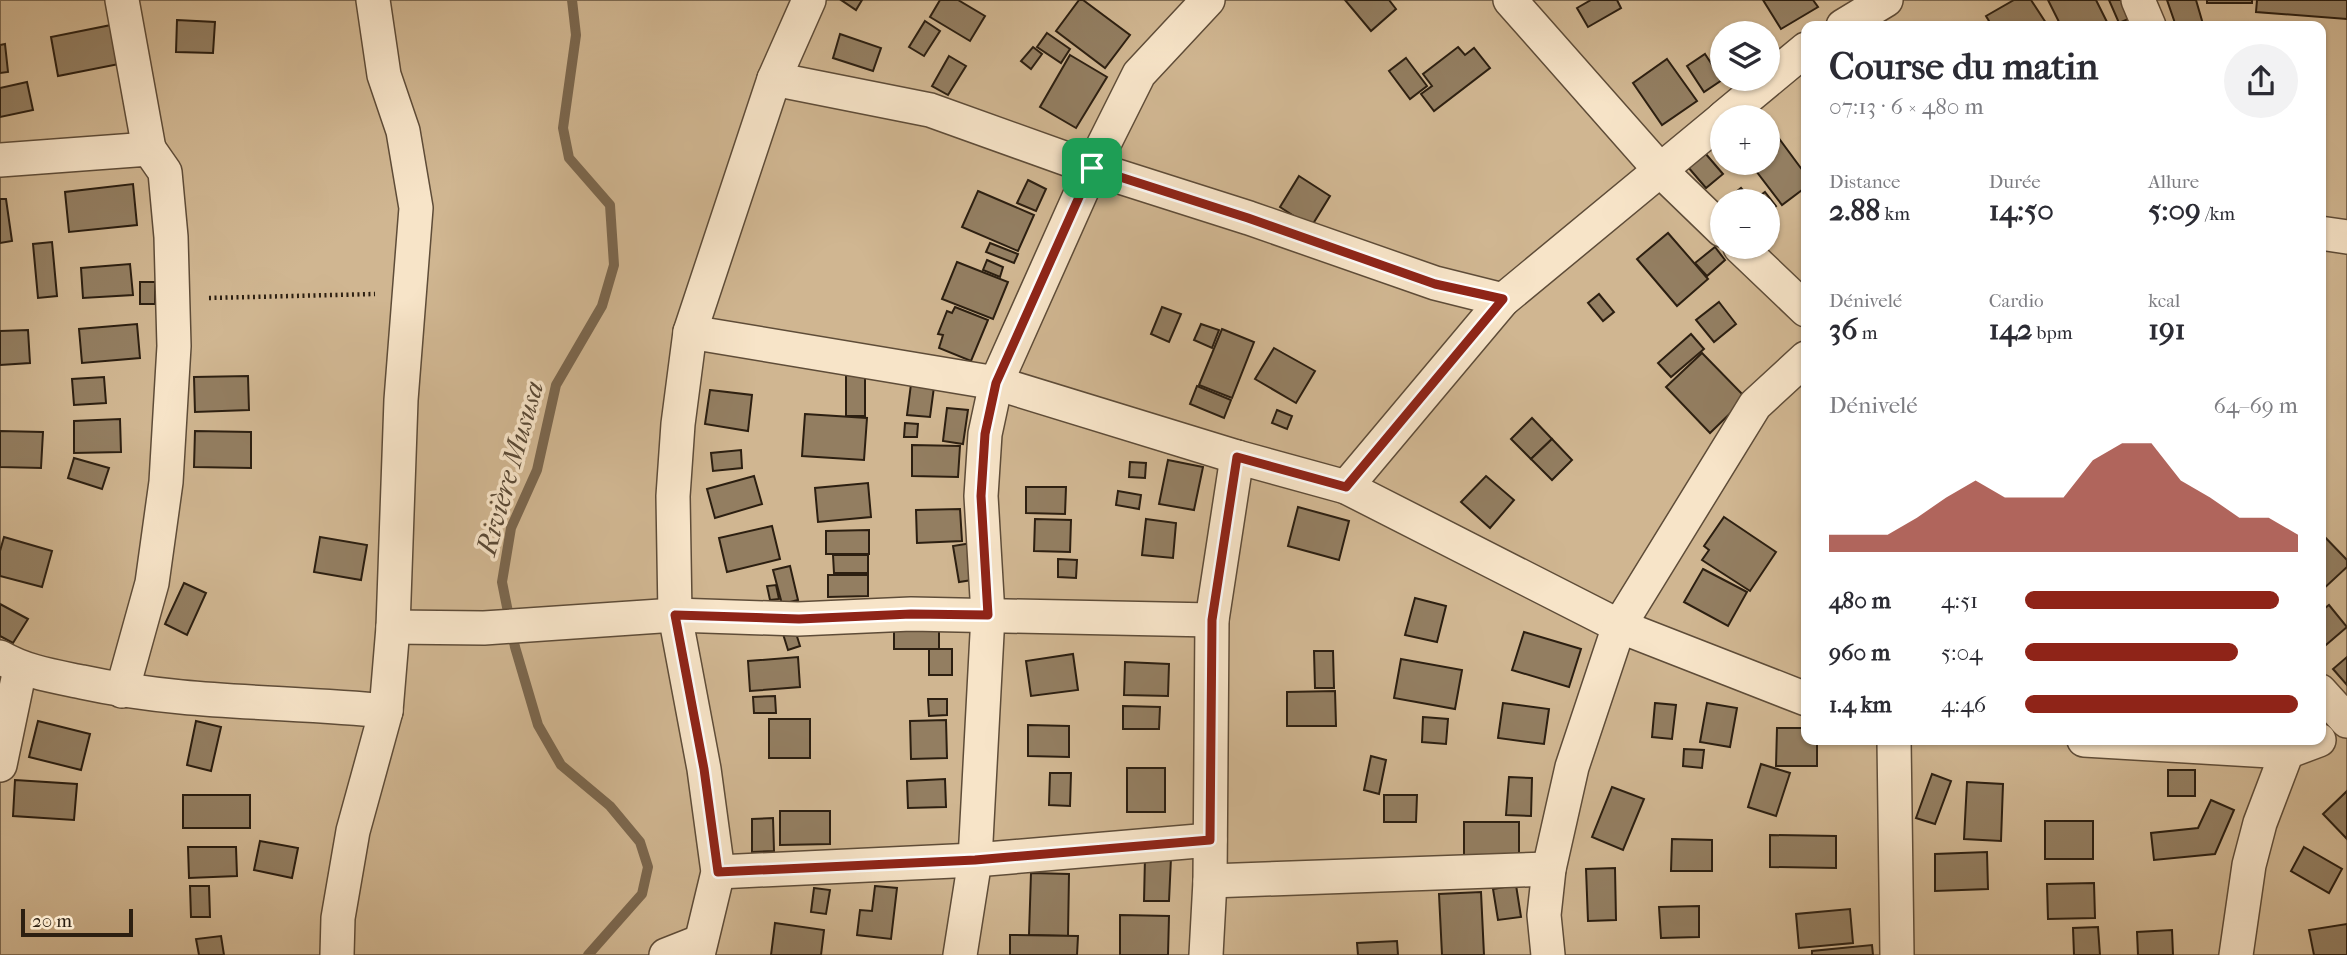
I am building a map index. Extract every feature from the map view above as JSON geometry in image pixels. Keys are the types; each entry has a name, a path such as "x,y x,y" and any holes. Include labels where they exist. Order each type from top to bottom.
{"street":[{"path":"122,0 149,149 165,172 171,237 174,346 166,482 152,583 122,691"},
{"path":"337,955 338,918 353,831 386,711 393,627 401,400 416,208 403,131 384,75 373,0"},
{"path":"666,955 699,948 718,872 704,769 675,615 673,496 678,424 690,332 774,79 809,0"},
{"path":"960,955 975,860 988,615 981,496 985,434 996,383 1092,168 1139,74 1208,0"},
{"path":"1510,0 1661,171 1710,218"},
{"path":"1851,21 1886,0"},
{"path":"2138,0 2146,21"},
{"path":"1739,105 1801,53"},
{"path":"774,79 930,110 1435,284 1503,299"},
{"path":"1346,487 1503,299 1710,129"},
{"path":"0,160 149,149"},
{"path":"2326,234 2347,237"},
{"path":"1753,259 1801,305"},
{"path":"690,332 996,383 1237,457 1346,487 1619,626 1801,697"},
{"path":"1548,955 1544,915 1549,869 1572,767 1619,626 1755,405 1801,363"},
{"path":"1206,955 1210,881 1212,620 1237,457"},
{"path":"393,627 484,628 675,615 799,619 911,614 1212,620"},
{"path":"0,765 10,663 122,691 193,699 386,711"},
{"path":"2326,698 2347,721"},
{"path":"2326,738 2347,730"},
{"path":"1894,745 1897,955"},
{"path":"2176,745 2287,751 2305,745"},
{"path":"2236,955 2249,865 2260,823 2287,751"},
{"path":"718,872 975,860 1210,840"},
{"path":"1210,881 1549,869"}],"path":[{"path":"173,298 411,293"}],"shaded area":[{"path":"0,0 2347,0 2347,955 0,955"}],"building":[{"path":"841,0 862,0 856,10"},
{"path":"940,0 958,0 985,16 970,41 930,17"},
{"path":"1079,0 1083,0 1130,35 1105,68 1056,31"},
{"path":"1345,0 1389,0 1396,9 1371,31"},
{"path":"1591,0 1617,0 1621,8 1588,27 1577,8"},
{"path":"1763,0 1813,0 1818,7 1781,29 1780,21 1776,21"},
{"path":"2014,0 2031,0 2045,21 1989,21 1986,16"},
{"path":"2048,0 2096,0 2106,21 2058,21"},
{"path":"2109,0 2134,0 2140,14 2118,21"},
{"path":"2167,0 2196,0 2202,21 2174,21"},
{"path":"2207,0 2252,0 2252,3 2207,3"},
{"path":"2257,0 2347,0 2347,19 2256,12"},
{"path":"177,20 215,22 213,53 176,52"},
{"path":"925,21 940,31 924,56 909,47"},
{"path":"111,25 119,64 58,76 51,37"},
{"path":"1047,33 1070,49 1061,63 1037,47"},
{"path":"840,34 881,48 873,71 833,58"},
{"path":"5,44 8,72 0,73 0,45"},
{"path":"1033,47 1042,54 1031,69 1021,61"},
{"path":"1458,47 1465,55 1474,48 1490,68 1434,111 1421,94 1432,86 1423,74"},
{"path":"1705,54 1710,62 1710,88 1704,92 1687,66"},
{"path":"1070,55 1107,77 1076,128 1040,107"},
{"path":"949,56 966,66 948,95 932,86"},
{"path":"1406,58 1427,86 1410,99 1389,71"},
{"path":"1667,59 1697,101 1662,125 1633,83"},
{"path":"27,82 33,110 0,117 0,88"},
{"path":"1780,140 1801,168 1801,191 1782,205 1780,189 1770,189 1759,175 1780,175"},
{"path":"1705,153 1710,159 1710,175 1722,175 1706,188 1688,167"},
{"path":"1299,176 1330,196 1311,227 1280,207"},
{"path":"1028,180 1046,189 1036,211 1017,203"},
{"path":"133,184 137,225 69,232 65,192"},
{"path":"978,191 1034,215 1018,251 962,227"},
{"path":"0,199 6,199 12,241 0,243"},
{"path":"1668,233 1708,279 1677,306 1637,259"},
{"path":"52,242 57,296 38,298 33,244"},
{"path":"990,243 1018,254 1014,263 986,252"},
{"path":"1710,251 1710,259 1725,260 1707,276 1695,263"},
{"path":"987,260 1003,267 1000,277 983,270"},
{"path":"957,262 1008,282 993,319 942,299"},
{"path":"130,264 133,295 83,298 81,268"},
{"path":"140,282 155,282 155,304 140,304"},
{"path":"1599,294 1614,312 1603,321 1588,303"},
{"path":"1719,302 1736,324 1714,342 1696,320"},
{"path":"955,307 988,320 971,361 939,348 943,335 938,334 947,311 952,313"},
{"path":"1162,307 1181,314 1169,342 1151,334"},
{"path":"137,324 140,358 82,363 79,329"},
{"path":"1201,324 1219,330 1212,348 1194,340"},
{"path":"1222,329 1254,342 1232,398 1199,385"},
{"path":"28,330 30,363 0,365 0,331"},
{"path":"1691,334 1704,349 1671,377 1658,363"},
{"path":"1274,348 1315,371 1296,403 1255,379"},
{"path":"1702,353 1746,398 1710,433 1666,387"},
{"path":"865,371 865,416 846,416 846,372"},
{"path":"248,376 249,410 195,412 194,377"},
{"path":"104,377 106,403 74,405 72,379"},
{"path":"911,384 934,387 930,417 907,415"},
{"path":"1197,386 1231,400 1224,418 1190,404"},
{"path":"710,390 752,395 748,431 705,424"},
{"path":"947,408 968,410 963,444 943,441"},
{"path":"1277,410 1292,416 1287,429 1272,423"},
{"path":"805,414 867,418 864,460 802,456"},
{"path":"1532,418 1552,439 1531,459 1511,439"},
{"path":"120,419 121,452 74,453 74,421"},
{"path":"905,423 918,424 917,437 904,437"},
{"path":"0,431 43,432 41,468 0,467"},
{"path":"195,431 251,432 251,468 194,467"},
{"path":"1552,439 1572,460 1552,480 1531,459"},
{"path":"912,445 960,446 958,477 912,476"},
{"path":"741,450 742,468 713,471 711,453"},
{"path":"74,458 109,468 102,489 68,478"},
{"path":"1168,460 1203,467 1194,510 1159,504"},
{"path":"1130,462 1146,463 1145,478 1129,477"},
{"path":"754,476 762,504 715,518 707,489"},
{"path":"1486,476 1514,500 1490,528 1461,502"},
{"path":"868,483 871,517 818,522 815,488"},
{"path":"1026,487 1066,487 1065,514 1026,513"},
{"path":"1118,491 1141,495 1139,509 1116,505"},
{"path":"1298,507 1349,521 1339,560 1288,546"},
{"path":"960,509 962,541 917,543 916,510"},
{"path":"1724,517 1776,552 1750,591 1702,560 1709,550 1704,546"},
{"path":"1035,519 1071,520 1070,552 1034,551"},
{"path":"1146,519 1176,523 1173,558 1142,555"},
{"path":"772,526 780,559 727,572 719,538"},
{"path":"869,530 869,554 826,554 826,531"},
{"path":"4,537 52,551 42,587 0,576 0,551"},
{"path":"320,537 367,545 361,580 314,572"},
{"path":"2326,538 2347,560 2347,567 2326,586"},
{"path":"978,542 985,578 959,582 953,546"},
{"path":"833,555 868,555 868,573 834,573"},
{"path":"1058,559 1077,560 1076,578 1058,577"},
{"path":"790,566 798,600 782,604 773,570"},
{"path":"1703,569 1747,592 1728,626 1684,602"},
{"path":"828,575 868,575 868,596 828,597"},
{"path":"184,583 206,593 187,635 165,624"},
{"path":"776,585 779,599 770,600 767,586"},
{"path":"1415,598 1446,606 1437,642 1405,635"},
{"path":"0,604 28,619 13,643 0,636"},
{"path":"2329,605 2347,627 2326,645 2326,607"},
{"path":"939,620 939,649 894,649 894,621"},
{"path":"795,630 800,646 788,650 783,634"},
{"path":"1524,632 1581,649 1569,687 1512,670"},
{"path":"929,649 952,649 952,675 929,675"},
{"path":"1314,651 1333,651 1334,688 1315,688"},
{"path":"1073,654 1078,690 1031,696 1026,661"},
{"path":"798,657 800,687 750,691 748,661"},
{"path":"2347,657 2347,685 2333,669"},
{"path":"1401,659 1462,670 1455,709 1394,698"},
{"path":"1125,662 1169,664 1168,696 1124,695"},
{"path":"1335,691 1336,726 1287,726 1287,692"},
{"path":"775,696 776,713 754,713 753,697"},
{"path":"928,699 947,699 947,715 929,716"},
{"path":"1503,703 1549,709 1544,744 1498,738"},
{"path":"1655,703 1676,705 1672,739 1652,737"},
{"path":"1707,703 1737,708 1730,747 1700,742"},
{"path":"1123,706 1160,707 1159,729 1123,729"},
{"path":"1423,717 1448,719 1446,744 1422,742"},
{"path":"769,719 810,719 810,758 769,758"},
{"path":"946,720 947,758 911,759 910,721"},
{"path":"38,721 90,734 81,770 29,757"},
{"path":"196,721 221,727 211,771 187,765"},
{"path":"1028,725 1069,726 1069,757 1028,756"},
{"path":"1777,728 1801,728 1801,745 1817,745 1817,766 1776,766"},
{"path":"1684,749 1704,750 1702,768 1683,766"},
{"path":"1371,756 1386,760 1379,794 1364,790"},
{"path":"1761,764 1790,773 1776,816 1748,807"},
{"path":"1127,768 1165,768 1165,812 1127,812"},
{"path":"2168,770 2195,770 2195,796 2168,796"},
{"path":"1050,773 1071,773 1070,806 1049,805"},
{"path":"1932,774 1951,781 1935,824 1916,818"},
{"path":"1509,777 1532,778 1531,816 1506,815"},
{"path":"945,779 946,807 908,808 907,781"},
{"path":"15,780 77,784 74,820 13,816"},
{"path":"1967,782 2003,784 2001,841 1964,839"},
{"path":"1612,787 1644,799 1623,850 1592,837"},
{"path":"2347,791 2347,839 2323,814"},
{"path":"183,795 250,795 250,828 183,828"},
{"path":"1384,795 1417,795 1416,822 1384,822"},
{"path":"2211,800 2234,810 2215,854 2154,860 2151,833 2198,828"},
{"path":"780,811 830,811 830,844 780,845"},
{"path":"773,818 774,851 752,852 752,819"},
{"path":"2045,821 2093,821 2093,859 2045,859"},
{"path":"1464,822 1519,822 1519,859 1464,859"},
{"path":"1770,835 1836,836 1836,868 1770,867"},
{"path":"1672,839 1712,840 1712,871 1671,871"},
{"path":"260,841 298,848 292,878 254,870"},
{"path":"188,847 236,847 237,876 189,878"},
{"path":"2304,847 2342,869 2329,893 2291,871"},
{"path":"1987,852 1988,889 1935,891 1935,854"},
{"path":"1145,857 1171,858 1169,901 1144,901"},
{"path":"1615,868 1616,920 1588,921 1586,869"},
{"path":"1031,873 1069,874 1068,936 1029,935"},
{"path":"2094,883 2095,918 2048,919 2047,884"},
{"path":"1516,885 1521,917 1498,920 1493,889"},
{"path":"190,886 209,886 210,917 191,917"},
{"path":"875,886 897,888 891,939 857,935 860,910 872,911"},
{"path":"814,888 830,890 826,914 811,912"},
{"path":"1481,892 1484,955 1442,955 1439,894"},
{"path":"1699,906 1699,937 1661,938 1659,907"},
{"path":"1850,909 1853,943 1799,948 1796,914"},
{"path":"1120,915 1169,916 1168,955 1120,955"},
{"path":"775,923 824,930 821,955 771,955"},
{"path":"2347,924 2347,955 2314,955 2309,930"},
{"path":"2098,927 2100,955 2074,955 2073,928"},
{"path":"2172,930 2173,955 2138,955 2137,932"},
{"path":"1010,935 1078,936 1077,955 1010,955"},
{"path":"221,936 224,955 199,955 196,939"},
{"path":"1397,941 1398,955 1358,955 1357,943"},
{"path":"1872,945 1873,955 1812,955 1812,951"}],"waterway":[{"name":"Rivière Mususa","path":"572,0 576,35 563,128 569,158 610,205 614,265 602,306 556,385 537,470 511,528 502,582 515,647 538,725 561,765 610,806 640,842 648,867 642,894 588,955"}],"route":[{"path":"1092,168 1248,218 1435,284 1503,299 1346,487 1237,457 1212,620 1210,840 975,860 718,872 704,769 675,615 799,619 911,614 988,615 981,496 985,434 996,383 1092,168"}]}
